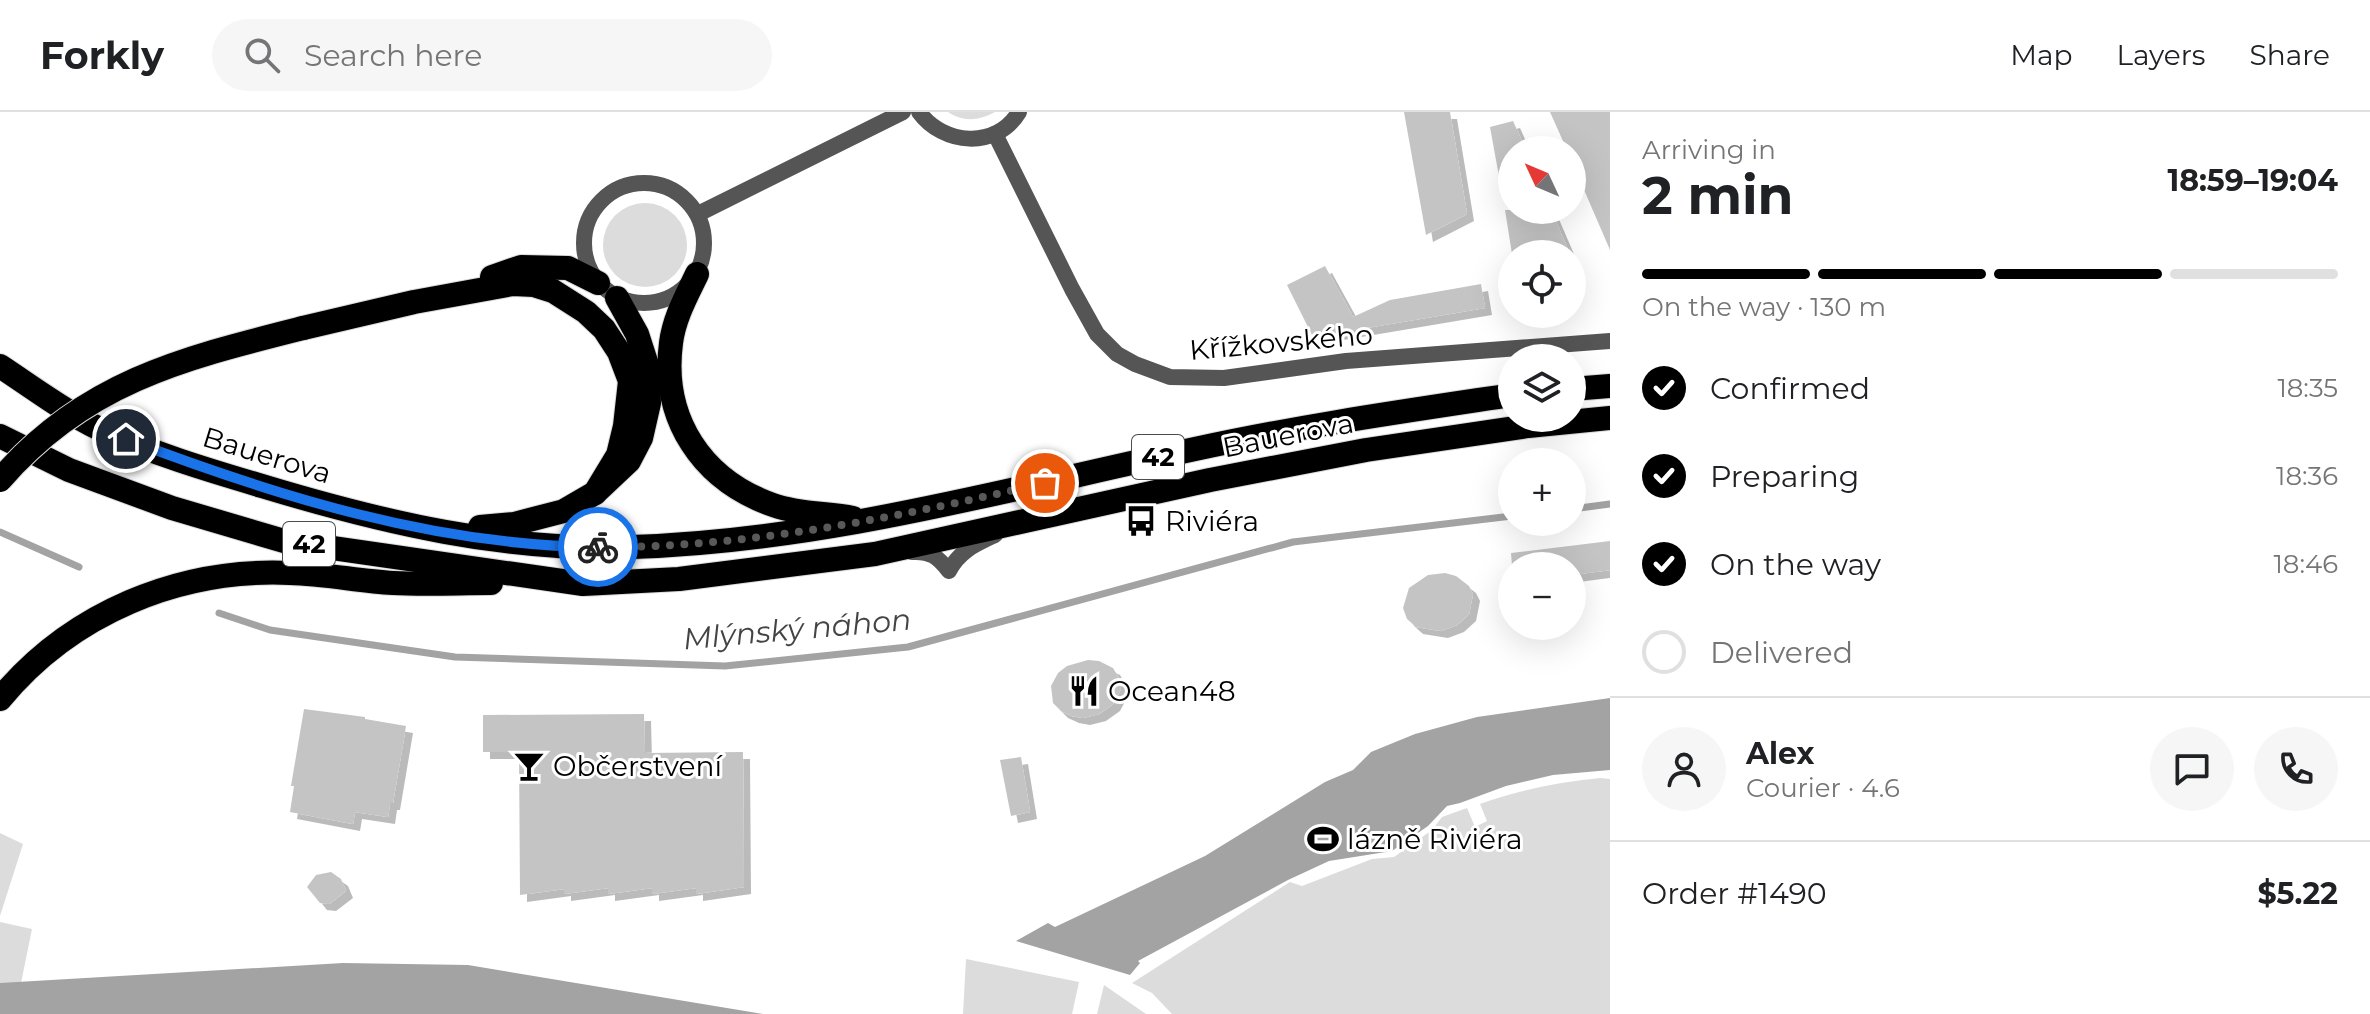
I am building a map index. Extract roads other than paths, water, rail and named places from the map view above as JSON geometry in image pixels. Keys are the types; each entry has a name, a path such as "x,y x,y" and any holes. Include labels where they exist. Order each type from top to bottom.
{"highway":[{"path":"414,302 521,267 568,268 607,290 637,334 648,368 649,403 641,438 629,461 595,493 564,511 514,524 442,531"},
{"path":"697,274 678,314 671,341 669,387 682,425 706,465 726,483 775,506 871,521"},
{"path":"0,480 32,446 90,403 127,382 200,354 414,302 513,284 534,285 553,291 586,312 604,329 619,352 630,381 625,426 618,455 595,493"},
{"name":"42","path":"0,356 25,382"},
{"name":"Bauerova","path":"0,366 98,428 210,471 338,509 442,531"},
{"path":"1586,388 1610,386"},
{"name":"42","path":"442,531 555,547 633,547 806,533 1199,448 1375,415 1498,397"},
{"name":"Bauerova","path":"0,436 69,470 172,508 284,541 583,584 679,579 875,554 1210,480 1366,450 1528,426 1610,418"},
{"path":"0,699 23,671 54,644 91,620 139,597 194,580 237,574 290,573 394,583 583,584"}],"street":[{"path":"698,214 903,112"},
{"path":"919,112 926,122 943,133 962,139 995,134 1019,112"},
{"name":"Křížkovského","path":"995,134 1097,334 1117,354 1170,377 1224,378 1346,361 1610,341"},
{"path":"632,183 670,188 686,199 698,214 704,234 704,254 697,274 685,288 670,298 652,304 634,304 607,290 587,265 583,243 587,222 598,204 614,190 632,183"}],"waterway":[{"name":"Mlýnský náhon","path":"1586,507 1610,504"},
{"name":"Mlýnský náhon","path":"219,613 270,630 455,657 725,666 908,647 1293,542 1498,518"},
{"name":"Mlýnský náhon","path":"0,532 79,567"}],"place":[{"name":"Riviéra","path":"1141,521"},
{"name":"Ocean48","path":"1084,691"},
{"name":"Občerstvení","path":"529,766"},
{"name":"lázně Riviéra","path":"1323,839"}]}
